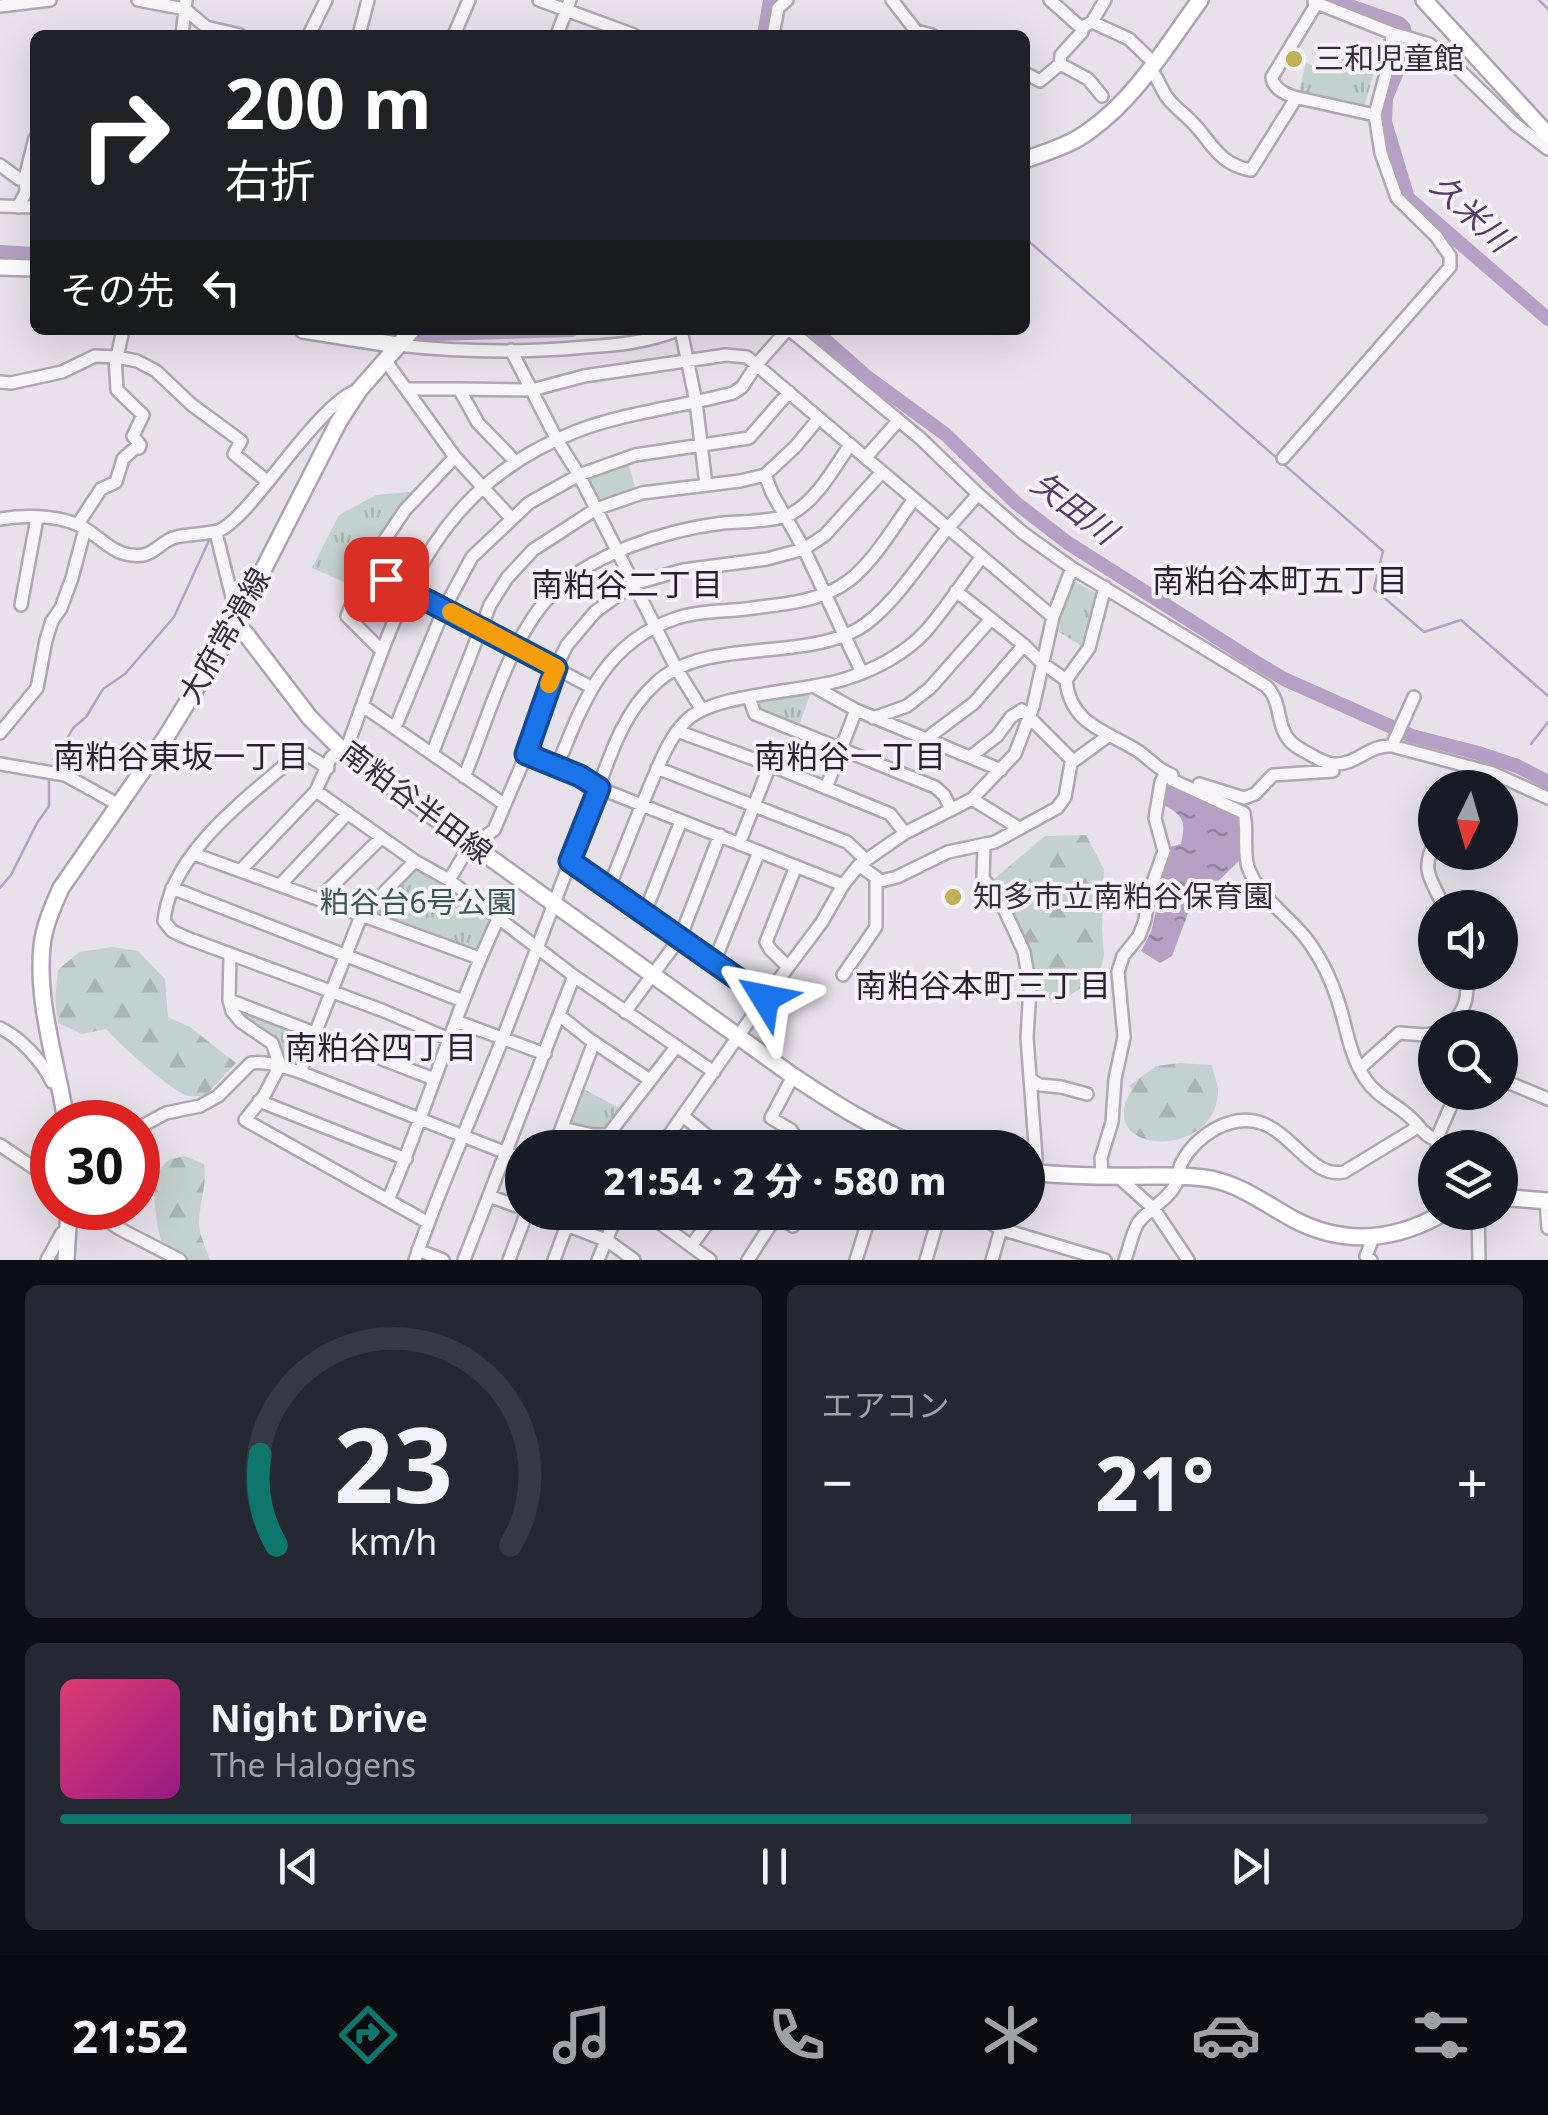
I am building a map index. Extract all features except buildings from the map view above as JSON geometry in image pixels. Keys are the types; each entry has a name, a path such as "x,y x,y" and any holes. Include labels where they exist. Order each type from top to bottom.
{"main road":[{"path":"1030,158 1088,133 1114,110 1200,0"},
{"path":"1424,0 1548,135"},
{"path":"0,267 30,268"},
{"path":"366,335 404,338"},
{"name":"大府常滑線","path":"62,1100 42,986 42,946 51,910 61,888 166,737 235,625 332,417 404,338"},
{"name":"南粕谷半田線","path":"235,625 310,718 343,751 793,1076 883,1130"},
{"path":"1045,1173 1177,1174 1226,1183 1292,1218 1349,1238 1373,1238 1418,1226"},
{"path":"1518,1199 1547,1201"},
{"path":"66,1260 68,1231"}],"street":[{"path":"0,6 50,0"},
{"path":"138,0 186,4 206,27 220,30"},
{"path":"304,18 322,0"},
{"path":"311,30 322,0"},
{"path":"360,30 368,0"},
{"path":"456,30 468,0"},
{"path":"539,0 569,5 623,30"},
{"path":"774,30 778,8 788,0"},
{"path":"892,0 915,30"},
{"path":"1050,0 1072,20 1129,40 1152,66 1167,98 1194,123 1216,153 1241,168 1251,170 1254,166 1294,97"},
{"path":"1030,76 1040,81 1060,64 1061,55 1105,0"},
{"path":"1374,115 1294,97 1275,85 1272,77 1313,2 1430,44 1515,124 1548,149"},
{"path":"183,30 186,4"},
{"path":"560,30 569,5"},
{"path":"1283,458 1450,268 1446,249 1395,193 1382,152 1374,115 1390,58 1392,32"},
{"path":"1060,64 1088,79 1102,96"},
{"path":"18,207 26,192 30,158"},
{"path":"0,165 25,178"},
{"path":"0,206 30,207"},
{"path":"0,732 37,688 52,620 72,578 81,527 101,489 116,482 122,459 140,445 133,436 142,416 118,390 116,357 122,335"},
{"path":"404,338 450,350 558,350 646,341 665,335"},
{"path":"681,335 696,402 706,485"},
{"path":"240,871 316,791 331,757 343,751 406,590 448,523 481,487 516,462 578,430 642,411 732,393 742,387 784,335"},
{"path":"795,335 1024,533 1072,568 1266,686 1276,698 1282,726 1291,742 1320,760 1333,764 1351,761 1377,746 1393,743 1493,773 1548,798"},
{"path":"511,350 676,668 702,710"},
{"path":"408,389 532,390 584,376 740,355 757,364 1053,617"},
{"path":"0,382 11,384 62,372 95,356 137,361 156,371 192,406 241,441 234,454 268,482"},
{"path":"386,360 455,457 512,520"},
{"path":"458,389 478,423 516,462"},
{"path":"395,728 444,608 472,557 529,503 578,475 634,455 749,438 789,392"},
{"path":"0,519 18,516 81,527 109,548 148,554 170,538 216,533 236,518 332,417"},
{"path":"432,754 490,605 529,554 596,509 642,493 740,482 765,475 819,418"},
{"path":"866,457 898,421"},
{"path":"464,777 516,647 531,621 569,578 638,542 712,525 785,518 809,500 850,445"},
{"path":"382,651 348,616 366,568 405,510 455,457"},
{"path":"449,880 471,846 494,830 556,668 567,646 595,612 633,584 683,570 767,559 804,549 825,535 882,472"},
{"path":"765,475 862,673"},
{"path":"443,1260 417,1255 428,1222 619,733 639,701 676,668 844,636 886,605 978,494"},
{"path":"557,767 591,688 609,662 635,640 679,617 804,601 825,594 859,571 914,498"},
{"path":"21,605 37,518"},
{"path":"216,533 234,605 235,625"},
{"path":"609,888 641,805 686,720 720,703 844,680 862,673 925,632 982,558"},
{"path":"366,568 591,688"},
{"path":"673,1130 862,862 905,832 972,799 1015,754 1030,716 1053,617 1072,568"},
{"path":"1066,680 1089,648 1105,588"},
{"path":"956,591 1066,680 1069,697 1090,725 1168,774 1244,798 1278,774 1333,771 1333,764"},
{"path":"873,718 908,706 930,688 991,619"},
{"path":"926,739 974,703 1024,645"},
{"path":"813,686 873,718 1000,770"},
{"path":"1393,743 1414,697"},
{"path":"749,698 755,714 935,787 944,794 951,809"},
{"path":"363,706 504,804"},
{"path":"826,788 856,710"},
{"path":"970,757 1022,710 1073,761"},
{"path":"677,731 890,814 905,832"},
{"path":"658,768 847,842 881,881 948,852 995,842 1057,808 1065,796 1073,761 1108,736"},
{"path":"328,768 301,751 214,829 180,870 164,922 172,931 449,1039"},
{"path":"526,754 599,788 844,884"},
{"path":"0,764 65,774 118,805"},
{"path":"739,844 770,765"},
{"path":"1168,774 1172,780 1244,814 1247,864 1270,900 1297,926 1320,959 1338,1000 1345,1035 1364,1077 1422,1130"},
{"path":"1102,1176 1124,1037 1118,972 1123,956 1139,936 1164,851 1155,818 1162,782 1168,774"},
{"path":"316,791 415,862 449,880 574,976 714,1072"},
{"path":"972,799 1019,828"},
{"path":"280,886 348,814"},
{"path":"645,912 681,821"},
{"path":"625,1012 680,938 720,835"},
{"path":"318,899 381,838"},
{"path":"984,845 983,878 1000,900 1024,952 1030,988 1027,1024 1034,1130"},
{"path":"714,962 759,852"},
{"path":"194,854 480,958"},
{"path":"570,861 765,998"},
{"path":"300,1072 361,916 415,862"},
{"path":"788,966 766,942 796,866"},
{"path":"843,974 876,927 876,878"},
{"path":"172,888 463,1001"},
{"path":"388,1200 498,919"},
{"path":"230,954 232,1011 240,1022 272,1043 280,1065"},
{"path":"515,1130 574,976"},
{"path":"229,1000 434,1080"},
{"path":"560,1016 650,1080"},
{"path":"456,1020 545,1054"},
{"path":"0,1028 29,1051 52,1082 58,1082"},
{"path":"1360,1068 1399,1033 1418,1034"},
{"path":"594,1042 562,1128 593,1135 608,1135 676,1047"},
{"path":"160,1116 200,1106 218,1096 251,1063 280,1065 505,1152"},
{"path":"280,1065 245,1120 428,1222"},
{"path":"791,1130 770,1118 793,1076"},
{"path":"1030,1079 1040,1085 1087,1094"},
{"path":"1518,1086 1548,1099"},
{"path":"259,1101 406,1159"},
{"path":"683,1116 698,1130"},
{"path":"1125,1260 1138,1224 1176,1185 1188,1151 1203,1136 1230,1122 1248,1119 1270,1128 1324,1170 1336,1173 1344,1172 1417,1124"},
{"path":"0,1145 30,1165"},
{"path":"464,1260 505,1155"},
{"path":"1121,1176 1154,1209 1188,1260"},
{"path":"489,1196 505,1202"},
{"path":"1547,1201 1548,1228"},
{"path":"123,1230 180,1260"},
{"path":"509,1260 521,1230"},
{"path":"554,1260 565,1230"},
{"path":"580,1230 608,1241 634,1260"},
{"path":"598,1260 612,1230"},
{"path":"675,1230 710,1260"},
{"path":"691,1246 703,1230"},
{"path":"748,1260 768,1230"},
{"path":"856,1260 865,1230"},
{"path":"926,1260 935,1230"},
{"path":"992,1260 1001,1230 1105,1260"},
{"path":"1478,1230 1479,1260"},
{"path":"47,1260 62,1234 68,1231"},
{"path":"1372,1260 1366,1256 1373,1238"}],"green space":[{"path":"1326,46 1377,61 1364,108 1299,91 1306,63 1317,67 1329,59"},
{"path":"627,458 637,495 596,509 579,475"},
{"path":"421,491 358,588 312,568 339,515 376,495"},
{"path":"1072,580 1099,595 1086,649 1059,632"},
{"path":"813,686 797,731 755,714 749,698"},
{"path":"1086,835 1104,869 1104,956 1099,976 1057,1004 1036,990 1023,965 1019,925 994,879 1045,836"},
{"name":"粕谷台6号公園","path":"415,861 498,919 479,958 361,916"},
{"path":"113,947 138,951 165,979 168,1017 190,1027 236,1063 205,1096 181,1093 133,1056 106,1029 82,1034 58,1023 58,970 79,952"},
{"path":"237,1007 292,1028 281,1061 244,1020"},
{"path":"1212,1065 1218,1088 1213,1112 1200,1129 1181,1138 1142,1138 1128,1128 1124,1111 1132,1089 1129,1086 1156,1066"},
{"path":"578,1086 627,1112 612,1130 562,1128"},
{"path":"185,1156 204,1164 199,1226 210,1260 167,1260 159,1230 160,1169 168,1160"}],"water":[{"path":"1168,783 1237,815 1240,860 1190,908 1172,956 1160,963 1141,951 1151,932 1170,847 1181,844 1183,836 1182,820 1164,805"}],"waterway":[{"path":"765,30 770,0"},
{"name":"久米川","path":"1333,0 1404,28 1405,53 1386,98 1385,122 1408,198 1548,319"},
{"path":"1539,0 1548,9"},
{"path":"1030,242 1383,551 1374,589 1424,632 1461,620 1548,696"},
{"name":"矢田川","path":"0,252 30,254"},
{"name":"矢田川","path":"820,335 867,377 945,434 1016,503 1068,543 1249,658 1284,679 1412,736 1517,766 1548,782"},
{"path":"53,759 103,689 125,674 174,617 211,536"},
{"path":"1531,744 1548,722"},
{"path":"0,888 49,806 49,779"}],"slow traffic":[{"path":"451,612 556,668 549,684"}],"place":[{"name":"三和児童館","path":"1294,59"},
{"name":"知多市立南粕谷保育園","path":"953,897"}],"district":[{"name":"南粕谷本町五丁目","path":"1280,581"},
{"name":"南粕谷二丁目","path":"627,585"},
{"name":"南粕谷東坂一丁目","path":"181,757"},
{"name":"南粕谷一丁目","path":"850,757"},
{"name":"南粕谷本町三丁目","path":"983,986"},
{"name":"南粕谷四丁目","path":"381,1048"}],"route":[{"path":"386,579 556,668 526,754 599,788 570,861 765,998"}]}
